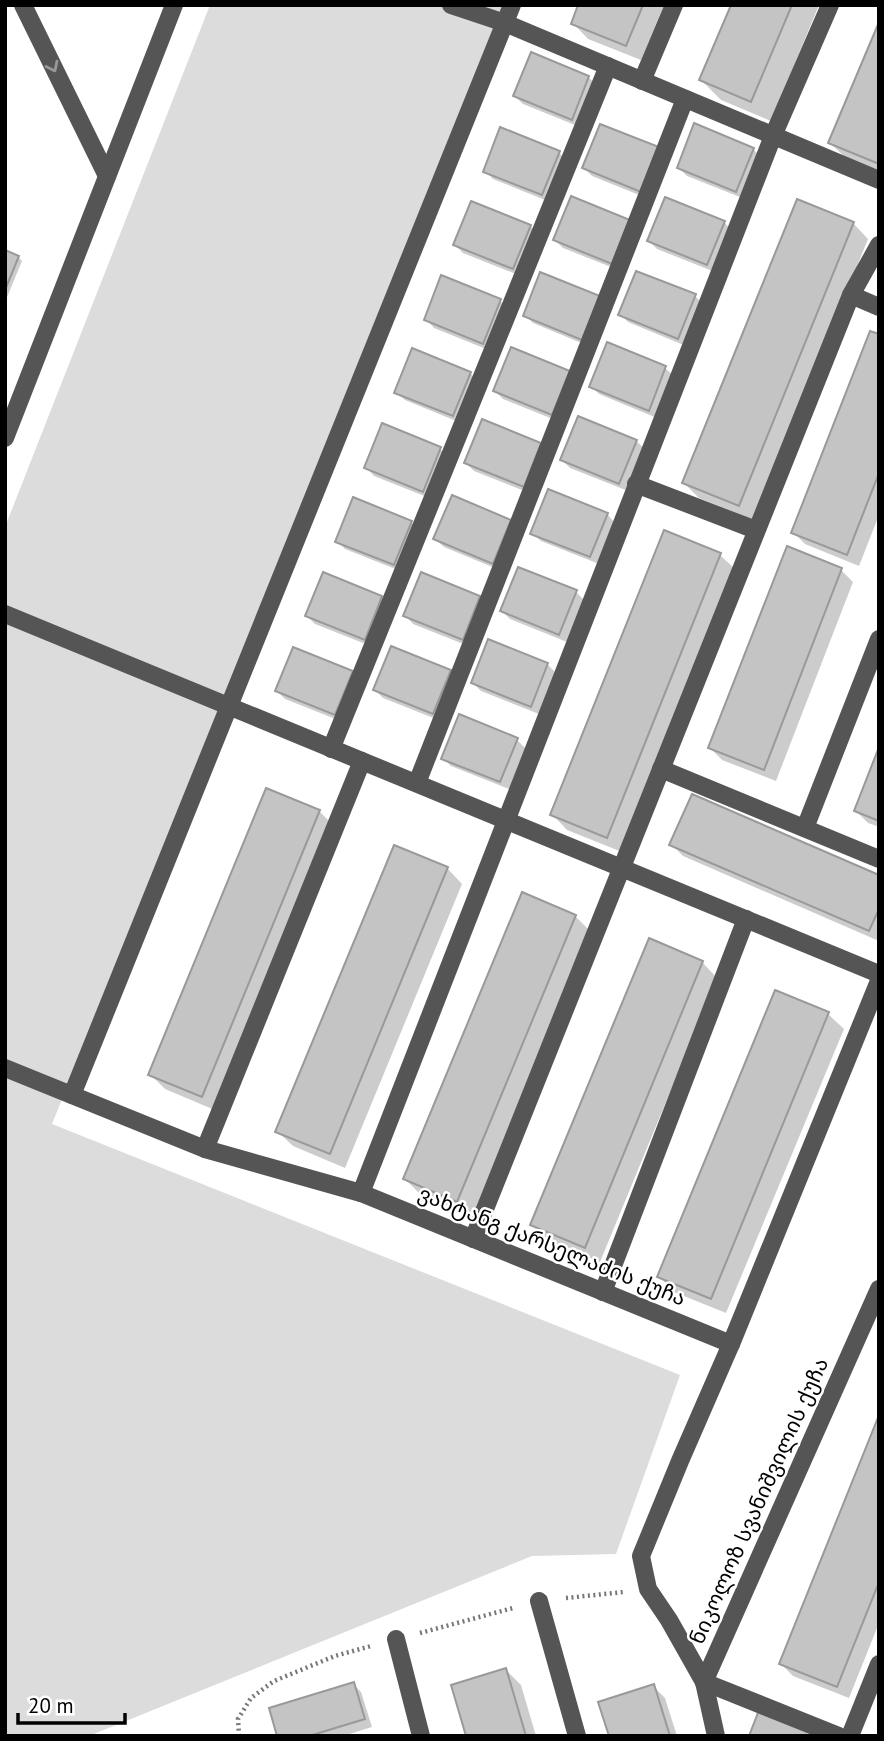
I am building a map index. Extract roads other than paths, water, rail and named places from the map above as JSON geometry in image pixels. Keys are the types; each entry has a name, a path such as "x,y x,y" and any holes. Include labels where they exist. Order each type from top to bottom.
{"street":[{"path":"23,5 107,176"},
{"path":"5,438 174,5"},
{"path":"451,5 505,23 879,180"},
{"path":"72,1095 512,5"},
{"path":"642,81 674,5"},
{"path":"361,1193 773,136 830,5"},
{"path":"331,749 608,66"},
{"path":"417,783 685,99"},
{"path":"473,1239 851,295 879,245"},
{"path":"851,295 879,307"},
{"path":"636,484 756,530"},
{"path":"5,614 879,974"},
{"path":"805,828 879,639"},
{"path":"205,1149 362,761"},
{"path":"660,769 879,859"},
{"path":"603,1292 746,919"},
{"path":"716,1736 704,1682 648,1589 641,1556 879,982"},
{"name":"ვახტანგ ქარსელაძის ქუჩა","path":"5,1068 205,1149 361,1193 731,1344"},
{"name":"ნიკოლოზ სვანიშვილის ქუჩა","path":"704,1682 879,1289"},
{"path":"539,1601 577,1736"},
{"path":"396,1639 421,1736"},
{"path":"850,1736 879,1664"},
{"path":"704,1682 839,1736"}]}
